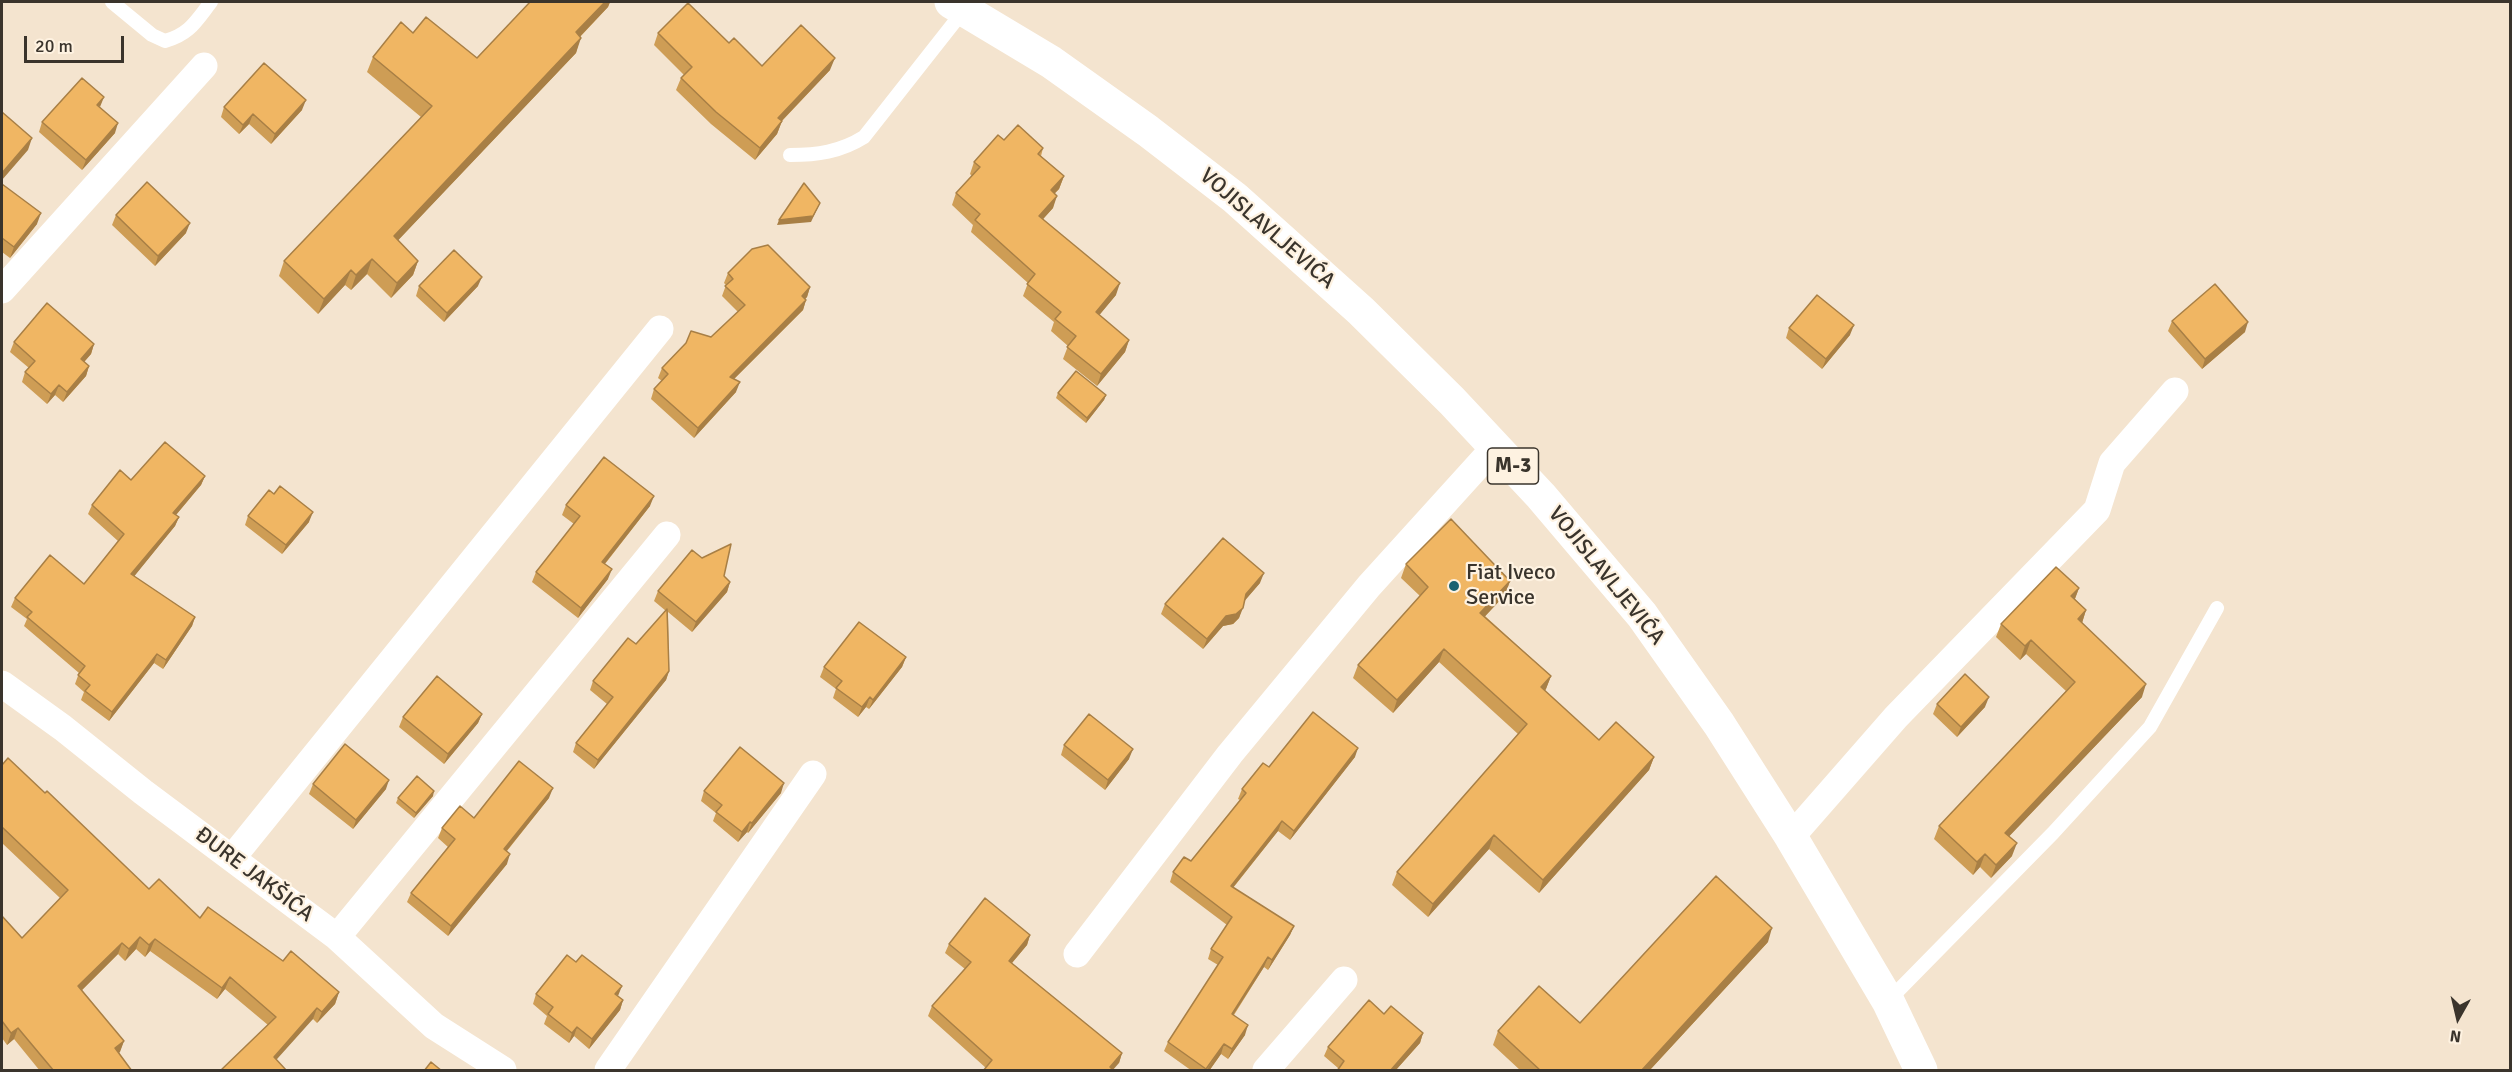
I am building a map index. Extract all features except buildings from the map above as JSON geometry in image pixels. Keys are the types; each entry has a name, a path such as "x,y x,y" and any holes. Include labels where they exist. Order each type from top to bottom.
{"main road":[{"name":"VOJISLAVLJEVIĆA","path":"958,6 1051,62 1148,131 1235,198 1361,311 1452,401 1541,496 1642,615 1719,724 1791,837 1888,1001 1921,1071"}],"street":[{"path":"2,290 204,66"},
{"path":"232,858 660,329"},
{"path":"1791,837 1896,717 2097,510 2112,463 2175,391"},
{"path":"1077,954 1230,754 1370,585 1495,447"},
{"path":"337,938 667,535"},
{"name":"ĐURE JAKŠIĆA","path":"2,684 337,938 434,1026 503,1071"},
{"path":"608,1071 813,774"},
{"path":"1266,1071 1344,980"}],"lane":[{"path":"112,2 152,35 165,41 182,36 211,2"},
{"path":"790,154 812,155 846,148 864,137 958,6"},
{"path":"1888,1001 2053,833 2150,727 2217,608"}],"place":[{"name":"Fiat Iveco Service","path":"1454,586"}]}
